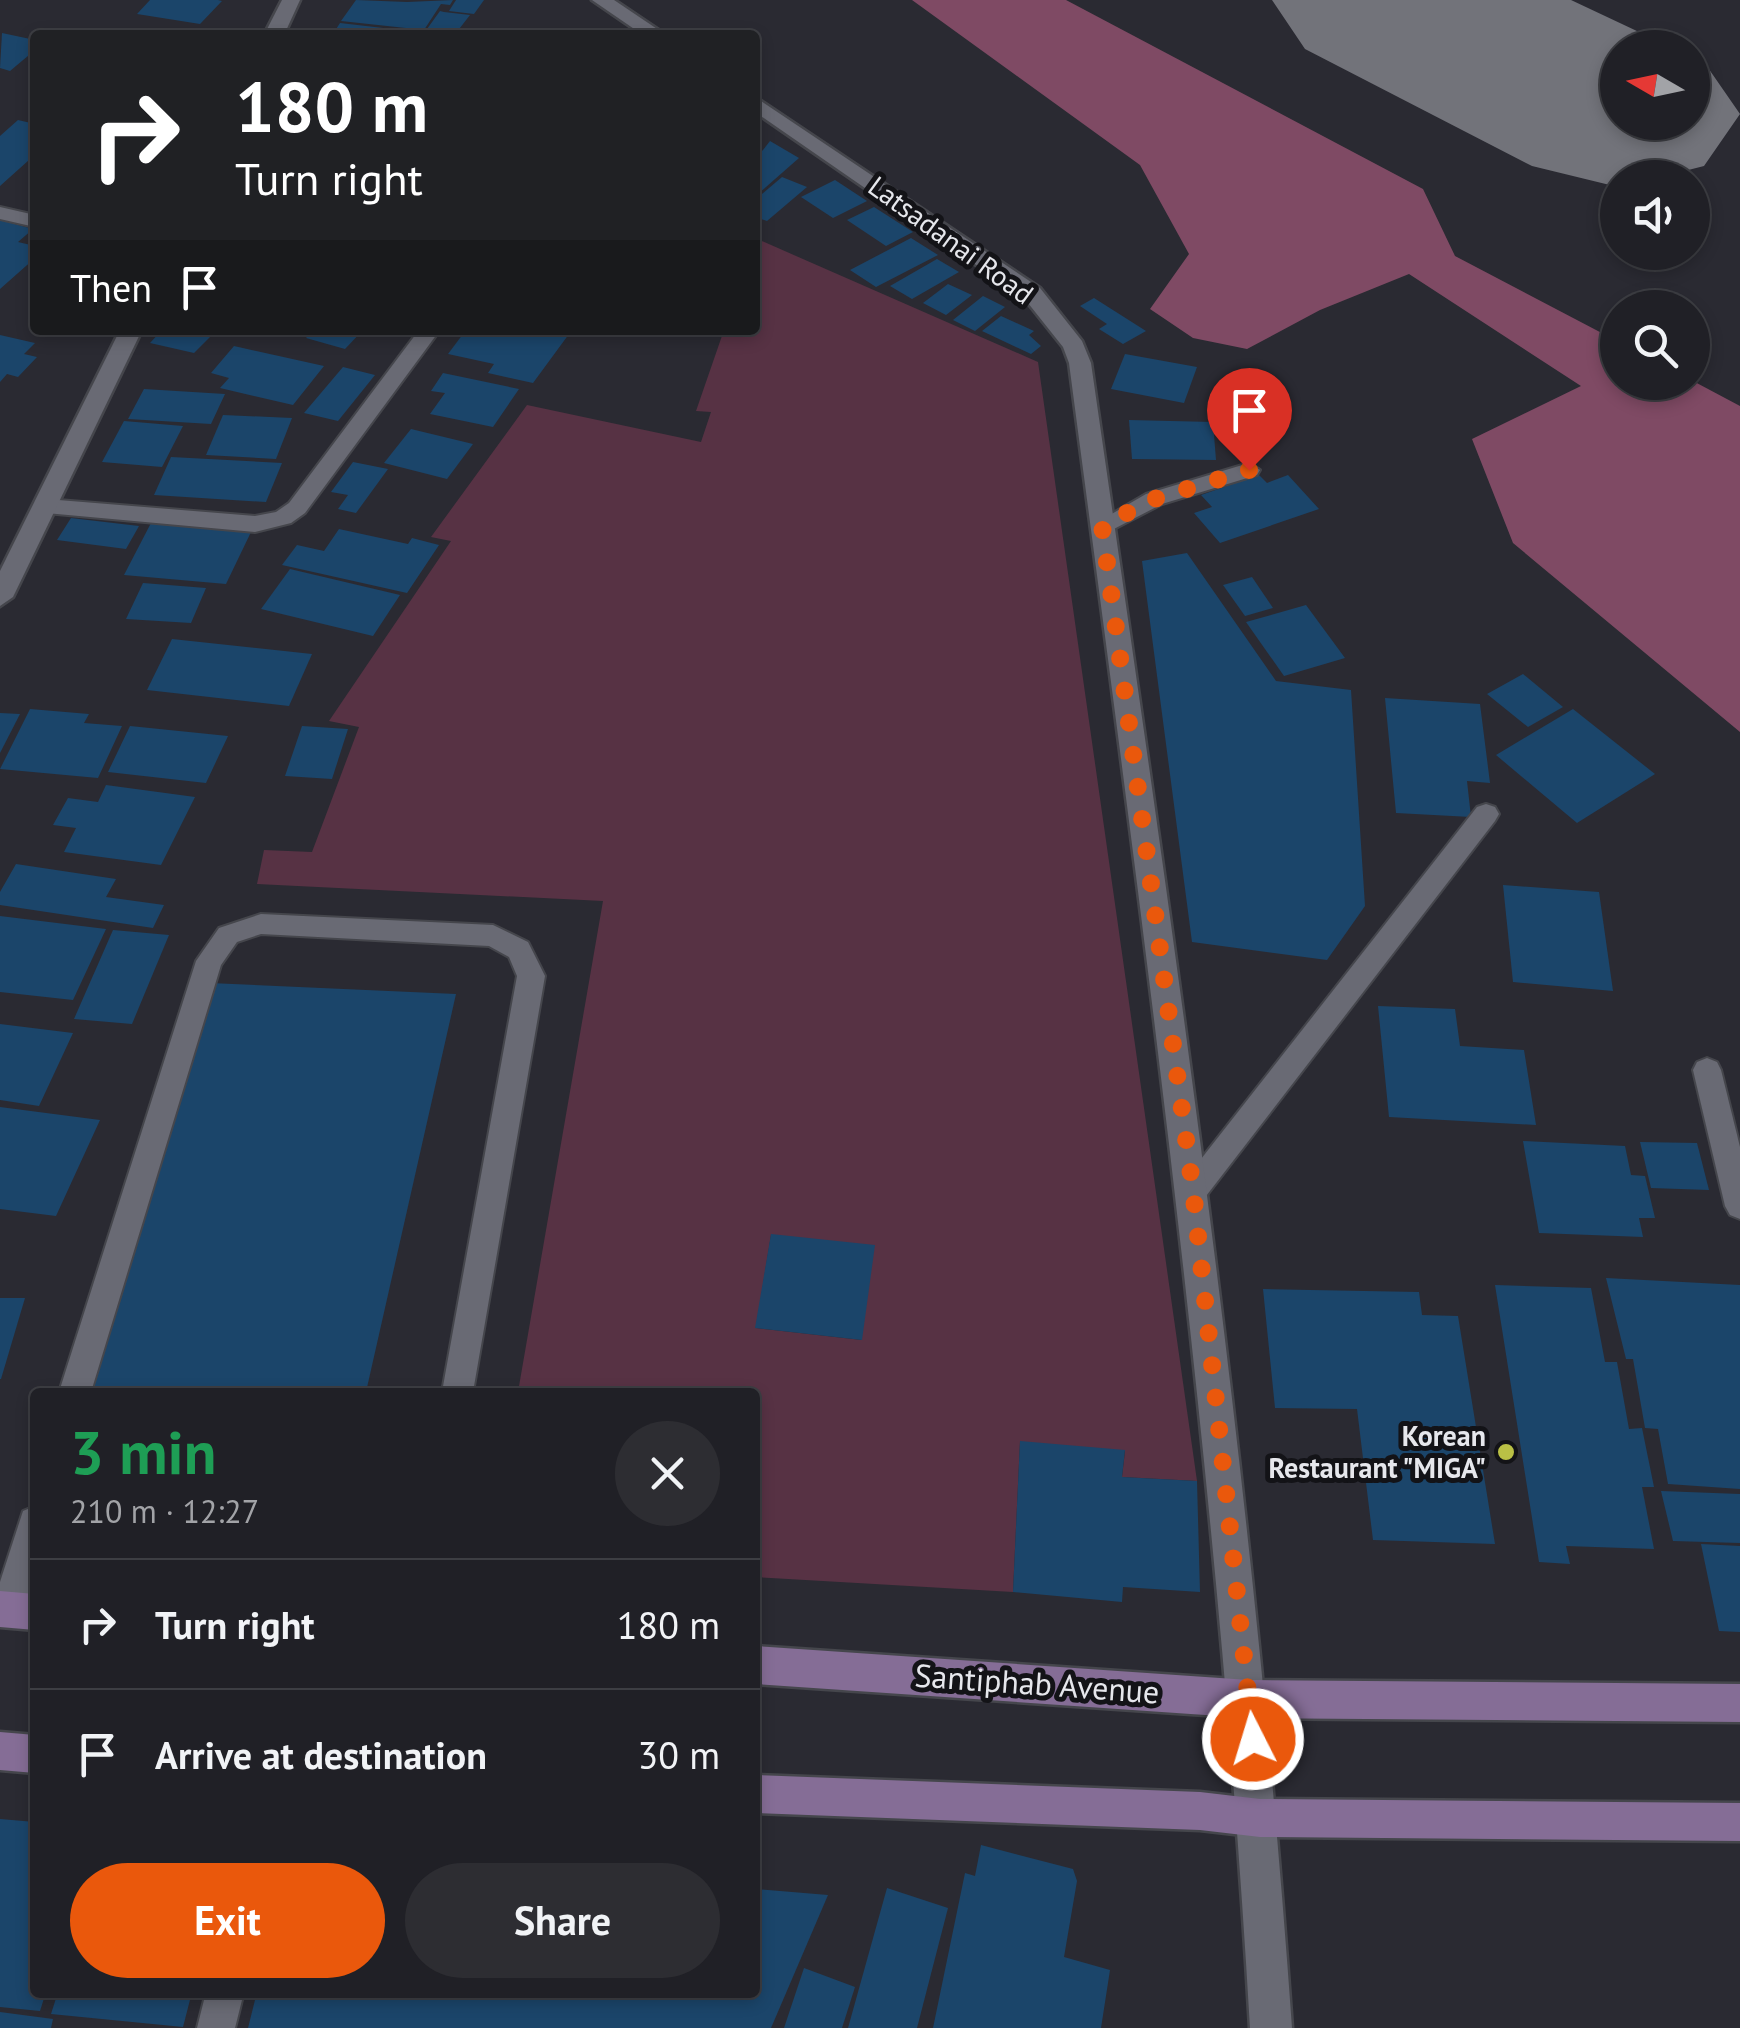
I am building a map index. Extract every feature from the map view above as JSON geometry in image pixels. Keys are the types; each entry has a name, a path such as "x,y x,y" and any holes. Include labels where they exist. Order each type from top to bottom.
{"street":[{"path":"276,30 291,0"},
{"path":"602,0 648,30"},
{"name":"Latsadanai Road","path":"760,106 1032,293 1074,346 1080,363 1193,1190 1249,1699 1260,1818 1271,2028"},
{"path":"0,597 128,335"},
{"name":"Santiphab Avenue","path":"760,1665 1249,1699 1740,1703"},
{"path":"0,1751 30,1754"},
{"path":"760,1794 1200,1810 1260,1818 1740,1822"}],"lane":[{"path":"0,212 30,220"},
{"path":"46,506 238,524 283,518 296,508 426,335"},
{"path":"1102,526 1154,499 1249,470"},
{"path":"1193,1190 1486,814"},
{"path":"76,1388 208,961 228,935 261,924 492,936 520,950 532,976 459,1388"},
{"path":"1706,1070 1740,1206"},
{"path":"14,1610 30,1543"},
{"path":"216,2028 224,1998"}],"shaded area":[{"path":"912,0 1066,0 1423,189 1455,256 1600,332 1600,400 1710,400 1710,390 1740,406 1740,732 1513,543 1472,439 1581,386 1409,274 1320,310 1247,349 1193,338 1150,309 1189,254 1140,165"},
{"path":"760,240 1038,362 1197,1481 1122,1477 1125,1451 1020,1442 1013,1592 760,1577 760,1388 519,1388 603,901 257,884 264,850 312,852 359,727 329,721 451,541 431,537 527,405 701,442 711,412 696,411 722,335 760,335","holes":["771,1235 862,1340 756,1328"]}],"building":[{"path":"150,0 222,1 200,24 137,14"},
{"path":"356,0 453,0 450,5 441,4 424,30 341,21"},
{"path":"456,0 484,0 474,14 449,11"},
{"path":"440,11 470,15 458,30 427,29"},
{"path":"340,23 392,29 391,30 336,30"},
{"path":"2,33 30,39 30,54 10,71 0,68"},
{"path":"18,120 30,123 30,160 0,186 0,136"},
{"path":"770,141 799,158 760,192 760,154"},
{"path":"782,177 807,187 767,221 760,219 760,196"},
{"path":"835,180 867,201 833,218 801,197"},
{"path":"874,207 913,232 886,246 847,220"},
{"path":"0,220 30,228 18,242 30,245 30,262 0,289"},
{"path":"911,238 938,255 876,287 850,270"},
{"path":"937,259 959,272 912,299 890,286"},
{"path":"948,284 972,295 946,315 923,303"},
{"path":"983,296 1005,307 975,331 953,320"},
{"path":"1094,298 1146,331 1123,344 1099,329 1107,324 1080,306"},
{"path":"1001,316 1034,331 1029,335 1041,346 1031,354 982,331"},
{"path":"0,335 35,343 24,354 37,357 18,377 7,374 0,382"},
{"path":"157,335 212,335 194,353 150,343"},
{"path":"309,335 358,335 345,349 306,338"},
{"path":"462,335 568,335 533,383 488,373 494,364 448,354"},
{"path":"234,346 324,366 293,405 220,388 229,378 211,373"},
{"path":"1125,354 1197,367 1184,403 1111,389"},
{"path":"343,367 375,375 338,421 304,413"},
{"path":"443,373 519,389 493,427 430,414 445,393 431,391"},
{"path":"144,389 225,394 211,424 128,419"},
{"path":"223,415 292,418 276,459 206,455"},
{"path":"1129,420 1213,422 1216,460 1132,459"},
{"path":"124,421 183,426 162,467 102,462"},
{"path":"411,429 473,444 447,479 384,463"},
{"path":"171,457 282,463 266,502 154,495"},
{"path":"353,462 388,469 356,513 338,509 348,495 331,492"},
{"path":"1259,475 1267,483 1288,475 1319,509 1220,543 1194,513 1212,507 1201,495"},
{"path":"71,518 139,526 126,549 57,540"},
{"path":"151,523 251,532 226,584 124,575"},
{"path":"339,529 408,544 412,538 439,545 407,593 282,565 297,545 324,551"},
{"path":"1187,553 1276,681 1351,690 1365,906 1327,960 1192,942 1142,561"},
{"path":"290,569 400,595 373,636 261,609"},
{"path":"1252,577 1273,608 1245,616 1223,585"},
{"path":"143,583 206,588 191,623 126,619"},
{"path":"1306,605 1345,658 1284,676 1246,622"},
{"path":"172,639 312,654 289,706 147,690"},
{"path":"1523,674 1563,707 1528,727 1487,694"},
{"path":"1385,698 1480,704 1490,783 1467,781 1471,817 1396,813"},
{"path":"30,709 89,714 84,723 122,726 98,778 0,769"},
{"path":"1573,709 1655,774 1577,823 1496,755"},
{"path":"0,713 20,714 0,753"},
{"path":"130,726 228,736 206,783 108,772"},
{"path":"302,726 348,729 332,779 285,776"},
{"path":"106,785 195,797 161,865 64,852 76,828 53,825 68,798 98,802"},
{"path":"16,864 116,879 106,897 164,905 153,928 0,905 0,892"},
{"path":"1503,885 1599,892 1613,991 1513,982"},
{"path":"0,916 106,929 73,1000 0,992"},
{"path":"113,930 169,935 132,1024 74,1019"},
{"path":"210,983 456,994 367,1388 81,1388"},
{"path":"1378,1006 1455,1009 1460,1046 1524,1050 1536,1125 1389,1117"},
{"path":"0,1024 73,1033 39,1106 0,1100"},
{"path":"0,1107 100,1120 56,1216 0,1209"},
{"path":"1523,1141 1625,1146 1631,1175 1645,1176 1655,1218 1639,1218 1643,1237 1539,1233"},
{"path":"1640,1142 1697,1143 1709,1190 1651,1188"},
{"path":"771,1234 875,1245 862,1340 755,1328"},
{"path":"1606,1278 1740,1285 1740,1489 1668,1484 1658,1429 1645,1428 1633,1359 1626,1359"},
{"path":"1495,1285 1591,1288 1605,1362 1617,1362 1629,1429 1642,1428 1654,1487 1642,1487 1654,1549 1566,1546 1570,1564 1539,1562"},
{"path":"1263,1289 1419,1292 1422,1315 1458,1316 1495,1544 1373,1540 1357,1409 1275,1408"},
{"path":"0,1298 25,1298 1,1379 0,1379"},
{"path":"1020,1441 1125,1450 1122,1477 1197,1481 1200,1592 1123,1587 1122,1602 1013,1592"},
{"path":"1661,1491 1740,1494 1740,1543 1673,1541"},
{"path":"1701,1544 1740,1546 1740,1632 1719,1631"},
{"path":"0,1819 30,1822 30,1998 44,1998 40,2011 0,2007"},
{"path":"981,1845 1073,1869 1077,1881 1064,1957 1110,1970 1101,2028 933,2028 965,1873 975,1876"},
{"path":"887,1888 948,1908 917,2028 848,2028"},
{"path":"760,1889 828,1895 771,2028 248,2028 256,1998 760,1998"},
{"path":"804,1968 855,1987 842,2028 784,2028"},
{"path":"56,1998 190,1998 183,2027 51,2014"},
{"path":"0,2012 53,2019 51,2028 0,2028"}],"runway":[{"path":"1386,0 1600,105"}],"place":[{"name":"Korean Restaurant \"MIGA\"","path":"1506,1452"}],"route":[{"path":"1249,470 1154,499 1102,526 1193,1190 1253,1739"}]}
